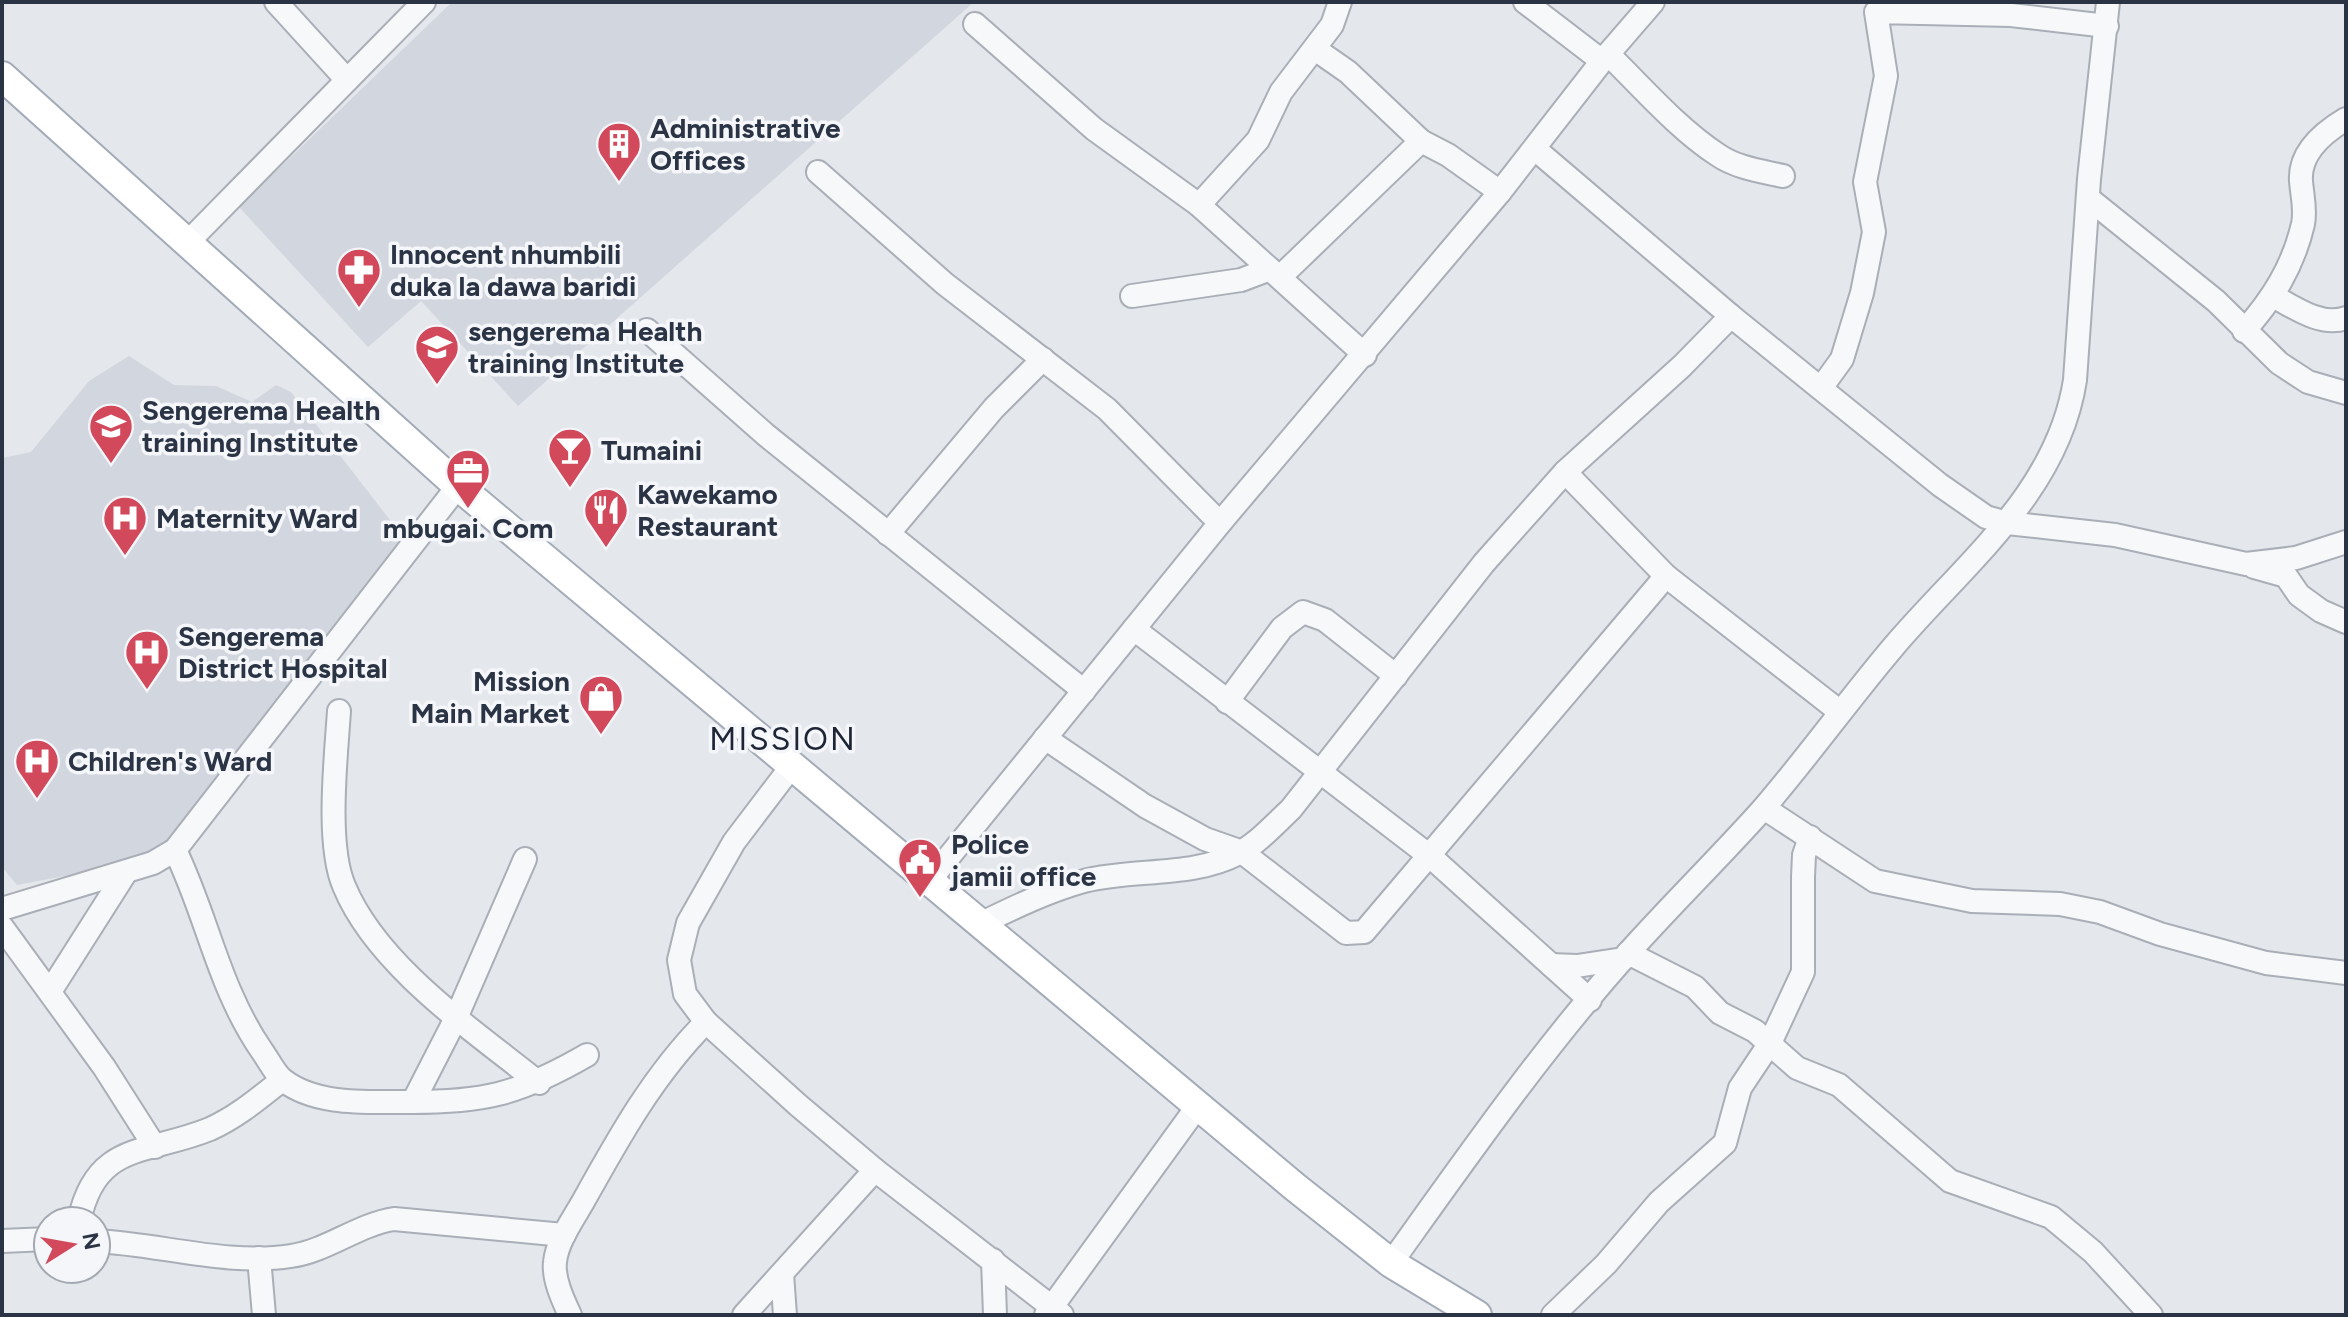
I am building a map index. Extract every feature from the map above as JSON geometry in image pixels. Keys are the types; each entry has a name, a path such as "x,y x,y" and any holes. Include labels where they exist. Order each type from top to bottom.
{"main road":[{"path":"2,76 458,486 791,767 982,923 1197,1107 1391,1263 1477,1315"}],"street":[{"path":"276,2 347,80"},
{"path":"188,242 424,2"},
{"path":"1199,205 1246,157 1281,92 1332,25 1340,2"},
{"path":"1525,2 1605,58 1719,156 1744,168 1783,176"},
{"path":"930,880 1220,523 1365,355 1653,2"},
{"path":"1391,1263 1470,1152 1626,956 1764,808 1839,711 1918,618 2007,523 2041,475 2070,410 2108,2"},
{"path":"1821,388 1842,359 1862,293 1874,232 1865,182 1886,76 1868,7 2011,15 2107,26"},
{"path":"975,24 1094,129 1199,205 1365,355"},
{"path":"1315,49 1348,72 1421,141 1448,155 1500,192"},
{"path":"2244,331 2275,297 2303,224 2301,176 2307,154 2328,129 2346,119"},
{"path":"1132,296 1275,273 1421,141"},
{"path":"1535,149 1731,316 1969,507 2007,523 2096,531 2246,564 2286,576 2299,595 2321,611 2346,622"},
{"path":"818,172 945,284 1107,409 1220,523"},
{"path":"2088,198 2206,293 2244,331 2308,382 2346,393"},
{"path":"2275,297 2310,315 2337,322 2346,318"},
{"path":"982,923 1050,892 1085,881 1187,869 1242,852 1291,809 1484,563 1565,472 1682,366 1731,316"},
{"path":"647,330 766,435 1084,691"},
{"path":"888,534 994,408 1043,359"},
{"path":"1565,472 1666,576 1839,711"},
{"path":"2,909 153,863 175,850 458,486"},
{"path":"2246,564 2296,558 2346,542"},
{"path":"1045,738 1145,806 1205,839 1242,852 1346,933 1364,932 1431,857 1666,576"},
{"path":"1227,702 1282,628 1303,612 1325,620 1396,676"},
{"path":"1134,629 1431,857 1590,1000"},
{"path":"339,711 336,848 343,884 388,953 456,1018 539,1083"},
{"path":"791,767 734,842 688,923 679,960 685,994 706,1022 875,1170 993,1260 1053,1313 1197,1107"},
{"path":"1764,808 1875,881 1972,901 2060,904 2100,912 2160,934 2266,963 2346,973"},
{"path":"1553,1315 1606,1264 1659,1202 1725,1143 1740,1088 1770,1043 1803,972 1803,866 1810,837"},
{"path":"175,850 191,883 234,1007 282,1080 321,1098 413,1102 484,1099 539,1083 587,1055"},
{"path":"413,1102 456,1018 525,859"},
{"path":"51,990 126,872"},
{"path":"2,927 51,990 155,1147"},
{"path":"1551,965 1577,966 1626,956 1673,973 1695,987 1720,1013 1755,1031 1797,1068 1839,1085 1950,1181 2051,1217 2093,1252 2151,1315"},
{"path":"570,1315 561,1297 554,1262 564,1235 651,1087 680,1049 706,1022"},
{"path":"83,1205 86,1190 103,1167 212,1128 242,1111 282,1080"},
{"path":"744,1315 875,1170"},
{"path":"112,1243 259,1258 292,1256 372,1223 394,1219 564,1235"},
{"path":"2,1241 32,1240"},
{"path":"259,1258 264,1315"},
{"path":"993,1260 995,1315"},
{"path":"782,1274 785,1315"}],"shaded area":[{"path":"452,2 974,2 518,406 421,301 368,347 239,207"},
{"name":"Sengerema District Hospital","path":"129,356 174,385 216,386 252,402 276,385 291,392 410,546 174,836 129,864 17,885 2,867 2,458 31,452 89,381"}],"place":[{"name":"Administrative Offices","path":"619,183"},
{"name":"Innocent nhumbili duka la dawa baridi","path":"359,309"},
{"name":"sengerema Health training Institute","path":"437,386"},
{"name":"Sengerema Health training Institute","path":"111,465"},
{"name":"Tumaini","path":"570,489"},
{"name":"mbugai. Com","path":"468,510"},
{"name":"Kawekamo Restaurant","path":"606,549"},
{"name":"Maternity Ward","path":"125,557"},
{"name":"Sengerema District Hospital","path":"147,691"},
{"name":"Mission Main Market","path":"601,736"},
{"name":"Children's Ward","path":"37,800"},
{"name":"Police jamii office","path":"920,899"}],"district":[{"name":"MISSION","path":"783,739"}]}
